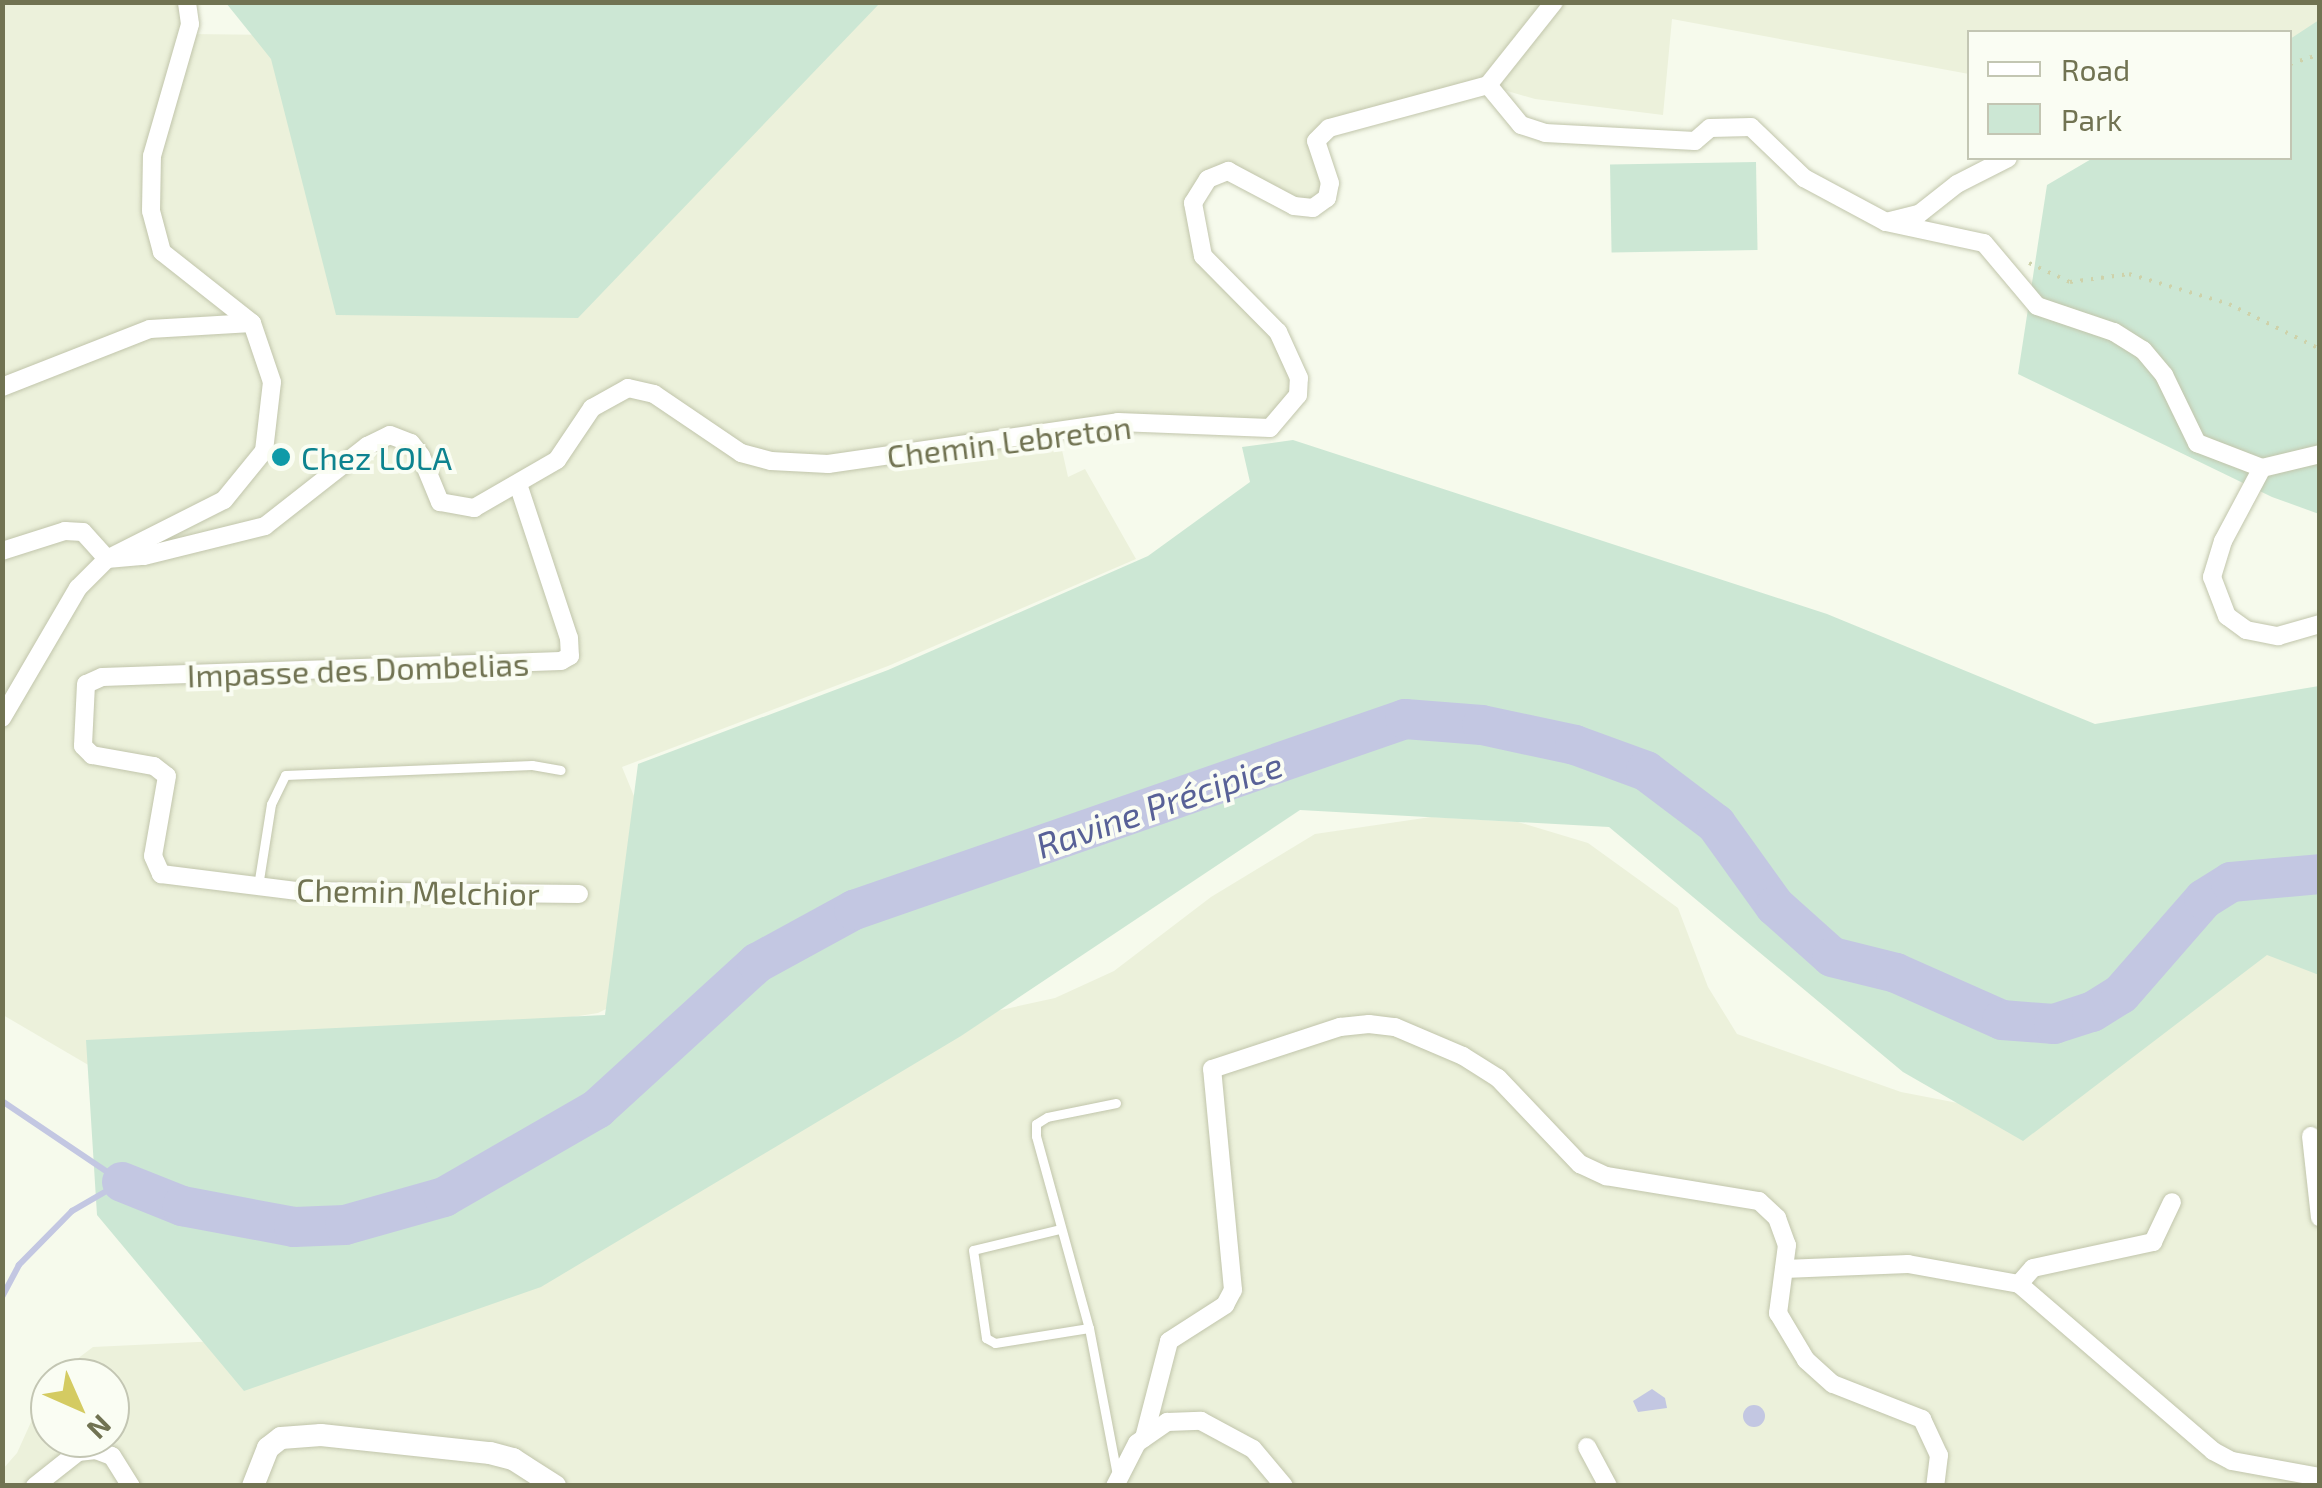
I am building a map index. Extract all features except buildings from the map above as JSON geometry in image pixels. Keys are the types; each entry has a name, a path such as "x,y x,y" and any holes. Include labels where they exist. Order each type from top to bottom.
{"street":[{"path":"2,718 78,588 107,559 224,500 264,451 272,382 252,323 162,252 154,228 152,156 190,24 186,2"},
{"path":"1554,2 1488,84 1521,125 1545,133 1694,140 1710,128 1751,127 1804,178 1886,222 1984,243 2037,306 2144,350 2164,375 2196,443 2262,468 2320,454"},
{"name":"Chemin Lebreton","path":"107,559 144,556 265,526 390,435 411,443 433,493 455,510 474,508 557,460 606,396 628,388 654,394 741,453 771,460 828,464 1118,422 1270,428 1298,395 1299,378 1278,332 1202,256 1193,203 1208,178 1228,171 1294,206 1313,208 1327,198 1330,183 1316,140 1329,128 1488,84"},
{"path":"1886,222 1919,214 1956,184 2004,160"},
{"path":"2,386 150,329 252,323"},
{"path":"2262,468 2223,541 2212,577 2227,616 2246,630 2278,636 2320,624"},
{"name":"Impasse des Dombelias","path":"86,684 102,678 560,661 570,656 570,638 518,484"},
{"path":"2,551 65,531 84,532 107,559"},
{"name":"Chemin Melchior","path":"86,684 84,746 92,755 154,766 167,776 154,868 258,886 579,894"},
{"path":"1116,1482 1144,1438 1169,1341 1224,1305 1234,1290 1212,1069 1340,1027 1394,1027 1463,1056 1498,1078 1580,1164 1606,1176 1759,1200 1777,1218 1787,1244 1778,1313 1806,1360 1833,1384 1922,1420 1939,1456 1935,1486"},
{"path":"2311,1136 2320,1218"},
{"path":"2019,1284 2034,1268 2154,1242 2172,1202"},
{"path":"1784,1269 1908,1264 2019,1284 2214,1451 2232,1461 2320,1478"},
{"path":"1144,1438 1167,1422 1201,1421 1230,1432 1277,1481"},
{"path":"253,1486 268,1448 282,1438 320,1435 490,1453 554,1486"},
{"path":"1587,1447 1608,1486"},
{"path":"35,1486 78,1452 96,1450 112,1456 131,1486"}],"lane":[{"name":"Chemin Melchior","path":"258,886 271,804 284,776 532,765 562,770"},
{"path":"1116,1103 1036,1124 1060,1229 1089,1328 1116,1482"},
{"path":"1060,1229 974,1250 986,1338 995,1343 1089,1328"}],"path":[{"path":"2292,63 2320,54"},
{"path":"2018,259 2070,282 2129,274 2196,294 2320,349"}],"shaded area":[{"path":"619,2 2319,3 2319,109 2292,106 2292,30 1967,30 1967,74 1672,19 1663,115 1535,99 1487,85 1317,141 1330,183 1313,208 1253,181 1208,178 1193,232 1278,332 1299,378 1270,428 1058,432 1068,477 1085,469 1136,559 888,666 622,767 676,898 638,993 598,1013 489,1030 102,1073 3,1015 3,3 187,3 188,34 572,38"},
{"path":"1431,817 1518,822 1588,843 1678,908 1708,987 1737,1034 1901,1092 1994,1110 2319,914 2319,1485 3,1486 2,1470 17,1453 30,1424 30,1458 130,1458 130,1358 78,1358 93,1347 261,1339 928,1026 1055,998 1114,971 1211,897 1315,834"}],"green space":[{"path":"226,3 880,3 578,318 336,315 271,59"},
{"path":"2319,20 2319,514 2272,497 2018,374 2047,185 2090,160 2292,160 2292,38"},
{"path":"1756,162 1758,250 1612,253 1610,165"},
{"path":"1293,440 1827,614 2095,724 2319,686 2319,975 2267,955 2023,1141 1903,1072 1609,827 1300,810 961,1036 541,1287 244,1391 97,1215 86,1040 605,1015 638,764 888,670 1148,556 1250,482 1242,447"}],"water":[{"path":"1652,1389 1665,1398 1667,1408 1638,1412 1633,1401"},
{"path":"1750,1405 1758,1405 1765,1416 1758,1427 1750,1427 1743,1420 1743,1412"}],"waterway":[{"name":"Ravine Précipice","path":"122,1182 182,1206 294,1227 345,1225 444,1197 597,1109 757,963 854,910 1405,719 1482,725 1575,745 1646,771 1716,824 1775,906 1832,957 1896,973 2002,1020 2054,1024 2092,1012 2121,994 2204,899 2231,882 2320,874"},
{"name":"Ravine Précipice","path":"2,1101 122,1182 72,1211 19,1265 2,1297"}],"place":[{"name":"Chez LOLA","path":"281,457"}]}
